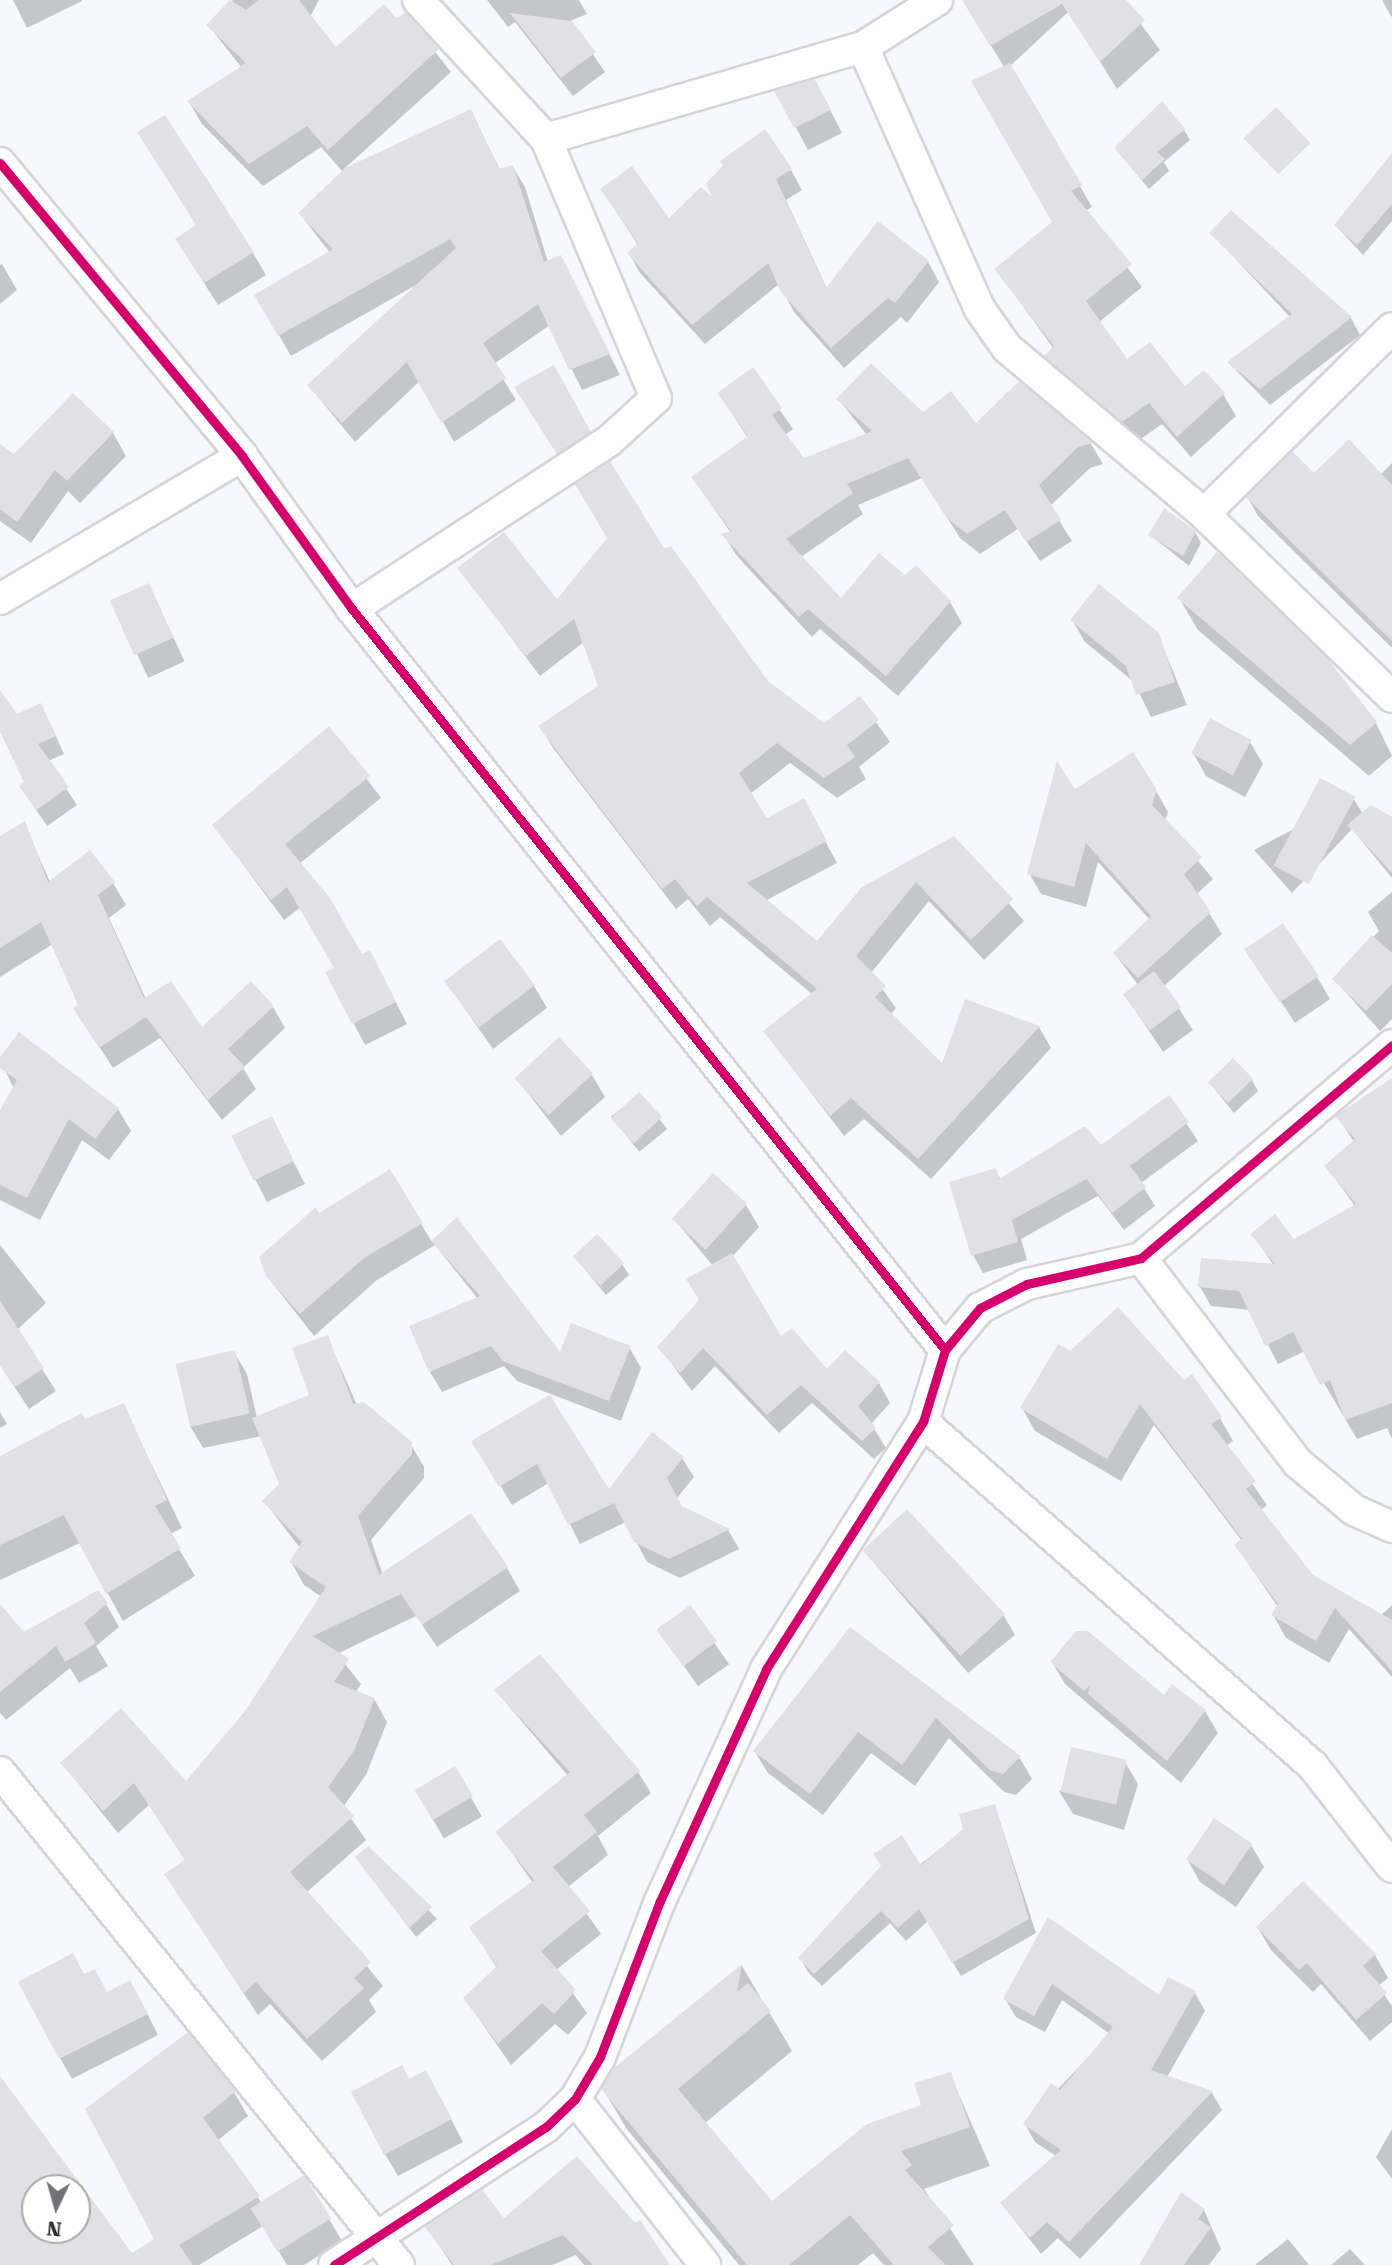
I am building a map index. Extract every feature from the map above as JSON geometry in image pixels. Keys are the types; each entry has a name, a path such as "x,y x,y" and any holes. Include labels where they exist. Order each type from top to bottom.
{"street":[{"path":"352,608 653,406 654,387 643,357 546,139 418,0"},
{"path":"546,139 863,47 937,0"},
{"path":"863,47 979,308 1007,348 1204,514 1392,697"},
{"path":"0,163 242,456 352,608 945,1350"},
{"path":"1204,514 1392,328"},
{"path":"0,598 242,456"},
{"path":"334,2265 546,2127 575,2099 600,2057 660,1901 766,1669 923,1422 945,1350 979,1308 1027,1284 1141,1258 1392,1045"},
{"path":"1141,1258 1298,1463 1354,1510 1392,1527"},
{"path":"923,1422 1313,1766 1392,1867"},
{"path":"0,1772 382,2236 399,2265"},
{"path":"575,2099 705,2265"}],"building":[{"path":"230,0 246,10 258,0 299,0 336,47 384,4 397,19 405,12 439,49 328,150 307,126 249,164 187,101 246,63 206,25"},
{"path":"962,0 1126,0 1145,20 1100,62 1062,4 990,46"},
{"path":"510,13 572,21 596,52 561,78"},
{"path":"1010,63 1082,185 1071,191 1132,264 1086,301 1127,359 1150,342 1185,386 1204,370 1225,393 1177,437 1149,403 1122,422 1044,356 1054,346 994,269 1052,222 971,81"},
{"path":"815,79 831,110 794,128 774,91"},
{"path":"1162,101 1185,129 1157,152 1165,159 1142,180 1114,148"},
{"path":"1276,107 1311,143 1278,174 1244,138"},
{"path":"471,109 499,169 513,165 544,262 561,255 610,354 569,370 538,304 483,343 506,378 441,423 407,362 342,423 307,385 456,248 450,239 278,336 254,295 333,249 298,213 345,168"},
{"path":"165,115 254,252 204,283 175,239 196,225 137,132"},
{"path":"765,129 792,169 776,179 826,288 878,221 929,261 895,303 888,298 831,348 781,292 768,263 692,325 627,253 638,243 600,189 632,166 669,218 701,187 712,197 706,183 723,166 720,161"},
{"path":"1392,153 1392,204 1357,245 1334,225"},
{"path":"1231,210 1352,317 1260,389 1227,362 1292,314 1209,233"},
{"path":"871,363 923,412 951,391 976,423 1019,381 1093,443 1078,447 1039,485 1061,520 1026,542 1005,510 967,534 946,517 908,458 847,484 853,493 786,539 841,598 879,553 905,575 916,565 951,601 886,676 808,609 799,617 721,534 731,531 691,477 748,436 717,393 753,367 782,408 772,415 804,458 872,431 836,399"},
{"path":"554,365 591,432 557,454 514,387"},
{"path":"73,393 114,432 67,481 55,470 17,522 0,509 0,444 14,454"},
{"path":"1349,439 1392,485 1392,641 1246,497 1292,451 1314,473"},
{"path":"610,461 664,548 671,546 768,681 824,723 860,696 879,720 847,745 855,757 824,778 777,743 739,773 767,818 804,798 827,841 747,883 817,941 862,887 954,836 1013,899 971,940 916,882 856,956 886,986 875,997 942,1063 965,999 1040,1026 918,1159 851,1098 830,1116 763,1031 817,989 707,897 697,906 675,879 662,889 538,726 598,686 574,619 526,656 457,568 504,532 557,599 607,538 575,484"},
{"path":"1164,508 1196,531 1183,556 1148,535"},
{"path":"1217,552 1327,658 1377,722 1350,745 1177,598"},
{"path":"149,583 173,638 134,655 110,600"},
{"path":"1099,584 1159,633 1175,682 1136,695 1126,666 1070,620"},
{"path":"0,690 17,714 41,703 56,736 38,744 69,787 36,810 19,786 24,782 0,732"},
{"path":"1210,718 1251,740 1233,775 1191,753"},
{"path":"329,726 370,776 285,844 330,898 362,954 370,950 396,1002 352,1024 325,972 334,968 287,887 271,900 212,825"},
{"path":"1133,752 1157,790 1152,805 1202,857 1184,874 1211,912 1138,978 1113,953 1151,916 1086,843 1074,887 1027,874 1057,761 1075,789"},
{"path":"1320,778 1355,797 1309,884 1274,865"},
{"path":"1371,805 1392,817 1392,873 1347,825"},
{"path":"25,821 48,882 90,850 115,882 98,895 144,998 171,981 202,1027 251,981 274,1006 228,1049 245,1067 208,1100 146,1017 99,1048 73,1008 78,1005 41,922 0,948 0,836"},
{"path":"1283,923 1319,976 1280,1002 1244,949"},
{"path":"1372,935 1392,953 1392,984 1366,1011 1332,979"},
{"path":"500,939 535,985 479,1027 444,981"},
{"path":"1154,971 1181,1007 1150,1030 1123,994"},
{"path":"19,1032 119,1108 95,1139 69,1119 27,1198 0,1185 0,1110 17,1080 0,1068 0,1057"},
{"path":"559,1037 593,1074 548,1115 514,1079"},
{"path":"1233,1058 1253,1079 1228,1103 1208,1082"},
{"path":"1392,1078 1392,1403 1345,1420 1330,1380 1320,1385 1293,1332 1265,1346 1239,1291 1198,1287 1201,1258 1275,1264 1250,1234 1275,1214 1294,1239 1356,1204 1324,1166 1355,1139 1335,1116"},
{"path":"639,1092 662,1117 634,1143 610,1119"},
{"path":"1169,1095 1189,1122 1130,1166 1146,1187 1112,1213 1087,1179 1012,1220 1018,1242 971,1256 949,1182 996,1168 999,1179 1085,1126 1101,1145"},
{"path":"272,1116 294,1161 253,1181 232,1136"},
{"path":"390,1169 423,1223 364,1258 300,1314 266,1276 259,1257 316,1207 319,1213"},
{"path":"713,1173 747,1204 706,1250 672,1219"},
{"path":"457,1217 560,1352 571,1323 631,1346 609,1401 503,1361 491,1346 429,1372 409,1326 480,1296 431,1241"},
{"path":"597,1234 624,1263 600,1286 573,1257"},
{"path":"732,1253 781,1336 792,1328 827,1369 845,1350 880,1382 858,1406 876,1428 862,1441 801,1385 767,1415 703,1348 680,1373 657,1347 699,1300 686,1279"},
{"path":"0,1301 44,1368 15,1387 0,1365"},
{"path":"1118,1307 1184,1380 1192,1374 1222,1417 1211,1424 1256,1481 1246,1489 1313,1575 1392,1620 1392,1671 1335,1608 1316,1641 1271,1615 1278,1604 1234,1545 1242,1539 1140,1404 1107,1459 1020,1408 1058,1344 1070,1351"},
{"path":"328,1335 353,1404 364,1402 412,1442 412,1454 358,1516 379,1575 471,1513 508,1567 422,1625 401,1594 313,1636 349,1659 334,1682 375,1698 354,1751 328,1787 354,1816 290,1872 371,1962 354,1978 364,1988 307,2039 256,1982 244,1993 164,1874 185,1860 134,1783 103,1811 60,1763 121,1708 186,1781 245,1711 326,1587 289,1562 302,1542 262,1501 279,1484 252,1418 309,1395 292,1348"},
{"path":"235,1350 250,1413 190,1427 176,1364"},
{"path":"550,1395 609,1489 652,1432 684,1457 667,1478 682,1506 730,1529 669,1559 634,1542 614,1503 568,1525 537,1464 499,1487 471,1441"},
{"path":"124,1403 167,1500 155,1506 181,1548 106,1594 64,1515 0,1545 0,1456 82,1413 85,1419"},
{"path":"907,1509 1005,1614 961,1656 862,1551"},
{"path":"98,1590 108,1603 84,1623 96,1643 65,1662 56,1646 0,1692 0,1604 24,1632"},
{"path":"690,1605 717,1641 684,1666 656,1630"},
{"path":"850,1627 1021,1756 1003,1774 990,1770 936,1718 902,1765 858,1732 810,1794 753,1751"},
{"path":"1076,1631 1088,1631 1164,1695 1172,1684 1206,1710 1167,1761 1088,1694 1090,1685 1084,1691 1050,1662"},
{"path":"540,1654 640,1771 584,1815 597,1832 553,1867 590,1911 541,1951 576,1990 554,2014 542,2003 498,2044 463,1998 497,1966 469,1927 534,1880 495,1832 570,1772 494,1690"},
{"path":"1071,1747 1127,1760 1116,1805 1061,1792"},
{"path":"455,1766 473,1796 433,1820 415,1790"},
{"path":"995,1804 1029,1919 952,1963 919,1909 898,1928 881,1911 814,1974 798,1958 881,1866 873,1854 902,1835 921,1865 963,1829 959,1814"},
{"path":"1214,1818 1252,1844 1224,1885 1186,1859"},
{"path":"368,1846 432,1907 409,1928 355,1857"},
{"path":"1303,1881 1376,1954 1363,1966 1387,1993 1356,2020 1307,1963 1299,1970 1256,1927"},
{"path":"1048,1917 1159,1995 1168,1977 1196,1991 1151,2070 1213,2091 1069,2242 1047,2222 1030,2238 1000,2203 1061,2150 1023,2124 1051,2083 1060,2090 1113,2027 1052,1984 1034,2016 1003,1999"},
{"path":"73,1953 84,1974 95,1969 107,1992 130,1980 148,2014 59,2059 18,1982"},
{"path":"742,1964 737,1992 748,1983 771,2011 678,2089 772,2201 867,2124 921,2105 914,2083 951,2072 970,2127 901,2151 912,2165 905,2170 954,2225 928,2247 946,2265 894,2265 850,2215 789,2265 747,2265 601,2089 614,2068"},
{"path":"188,2032 236,2091 203,2118 260,2196 179,2245 193,2265 0,2265 0,2076 73,2174 21,2174 21,2244 91,2244 91,2198 132,2253 154,2239 85,2109"},
{"path":"402,2065 409,2079 426,2070 452,2119 384,2155 351,2092"},
{"path":"577,2156 635,2223 640,2220 670,2265 593,2265 563,2235 491,2265 454,2265 425,2227 482,2190 504,2218"},
{"path":"304,2175 331,2218 278,2252 251,2208"},
{"path":"1181,2192 1205,2209 1198,2219 1211,2227 1184,2265 1139,2265"}],"cycle path":[{"path":"0,163 242,456 352,609 945,1350"},
{"path":"334,2265 546,2127 575,2099 600,2057 660,1901 766,1669 923,1422 945,1350 980,1308 1027,1284 1141,1258 1392,1045"}]}
